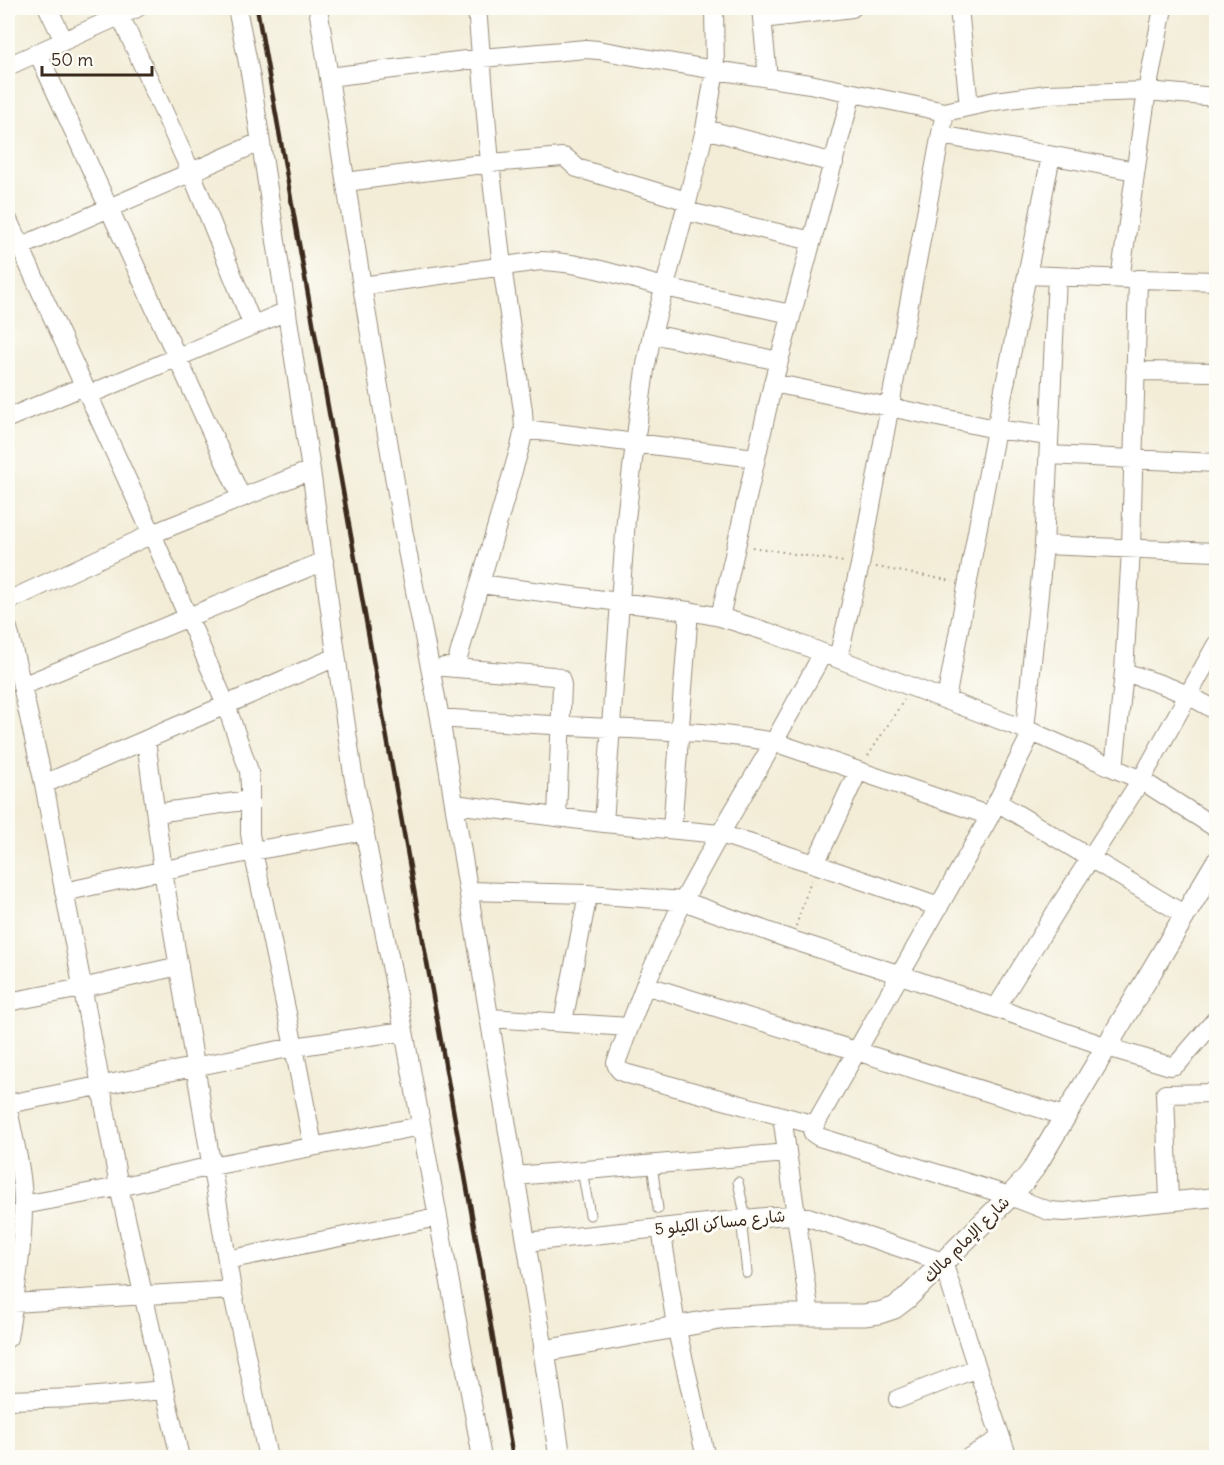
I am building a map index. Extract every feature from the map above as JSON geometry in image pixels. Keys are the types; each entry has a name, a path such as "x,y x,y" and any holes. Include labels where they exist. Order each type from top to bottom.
{"street":[{"path":"48,8 64,41"},
{"path":"8,66 137,8"},
{"path":"237,8 251,78 287,311 353,774 404,1031 482,1458"},
{"path":"318,8 404,535 440,718 469,891 560,1458"},
{"path":"455,668 524,429 490,163 477,8"},
{"path":"604,823 630,478 652,334 705,129 716,70 714,8"},
{"path":"768,78 761,13 852,8"},
{"path":"959,8 969,106"},
{"path":"1120,279 1147,91 1162,8"},
{"path":"120,15 190,172 253,326"},
{"path":"329,76 482,58 585,49 768,78 945,112 995,101 1047,94 1147,91 1216,97"},
{"path":"38,53 241,497"},
{"path":"720,617 773,383 852,93"},
{"path":"815,1125 621,1072 616,1063 645,985 683,901 774,742 830,655 860,565 945,112"},
{"path":"705,129 834,163"},
{"path":"941,135 1135,171"},
{"path":"20,247 260,142"},
{"path":"946,700 996,429 1051,156"},
{"path":"346,182 490,163 566,158 577,168 686,206 812,241"},
{"path":"9,226 152,534 225,705 249,771 250,834 313,1146"},
{"path":"362,286 540,261 557,261 791,314"},
{"path":"1027,275 1216,281"},
{"path":"1057,277 1044,545 1028,731 994,809 812,1130 819,1137 1056,1212 1216,1197"},
{"path":"1114,768 1124,672 1131,549 1138,279"},
{"path":"8,418 177,358 287,311"},
{"path":"652,334 779,361"},
{"path":"1135,371 1216,372"},
{"path":"773,383 996,429 1049,436"},
{"path":"524,429 755,458"},
{"path":"1048,455 1216,463"},
{"path":"8,601 152,534 311,470"},
{"path":"1044,545 1216,552"},
{"path":"22,686 324,561"},
{"path":"480,584 689,611 720,617 768,632 1028,731 1114,768 1141,780 1216,828"},
{"path":"672,829 689,611"},
{"path":"8,628 44,784 119,1187 180,1458"},
{"path":"996,1008 1141,780 1216,645"},
{"path":"44,784 336,657"},
{"path":"430,666 560,678 562,685 557,817"},
{"path":"1124,672 1189,695 1216,711"},
{"path":"440,718 680,731 742,736 774,742 858,771 994,809 1092,858 1185,915"},
{"path":"146,740 163,871 232,1290 268,1458"},
{"path":"815,864 858,771"},
{"path":"156,813 250,801"},
{"path":"454,804 604,823 720,834 939,907"},
{"path":"64,892 253,851 365,831"},
{"name":"شارع الإمام مالك","path":"544,1351 725,1318 864,1315 894,1308 944,1263 1010,1196 1035,1167 1216,863"},
{"path":"469,891 588,894 683,901 1107,1047 1170,1066 1180,1061 1216,1019"},
{"path":"563,1022 588,894"},
{"path":"8,1002 178,966"},
{"path":"645,985 1064,1116"},
{"path":"490,1018 629,1027"},
{"path":"8,1338 17,1281 23,1205 8,1106 294,1047 404,1031"},
{"path":"1170,1201 1165,1094 1216,1093"},
{"path":"782,1116 810,1315"},
{"path":"23,1205 421,1126"},
{"path":"516,1176 787,1153"},
{"name":"شارع مساكن الكيلو 5","path":"526,1242 796,1215 944,1263"},
{"path":"227,1260 438,1217"},
{"path":"661,1228 676,1326 706,1458"},
{"path":"944,1263 1008,1458"},
{"path":"14,1303 232,1290"},
{"path":"898,1399 977,1368"},
{"path":"8,1400 76,1398 164,1390"},
{"path":"968,1458 1001,1438"}],"lane":[{"path":"652,1164 658,1209"},
{"path":"582,1170 590,1215"},
{"path":"738,1182 747,1273"}],"path":[{"path":"858,771 912,687"},
{"path":"792,940 815,864"}],"railway":[{"path":"257,8 479,1255 513,1458"}]}
